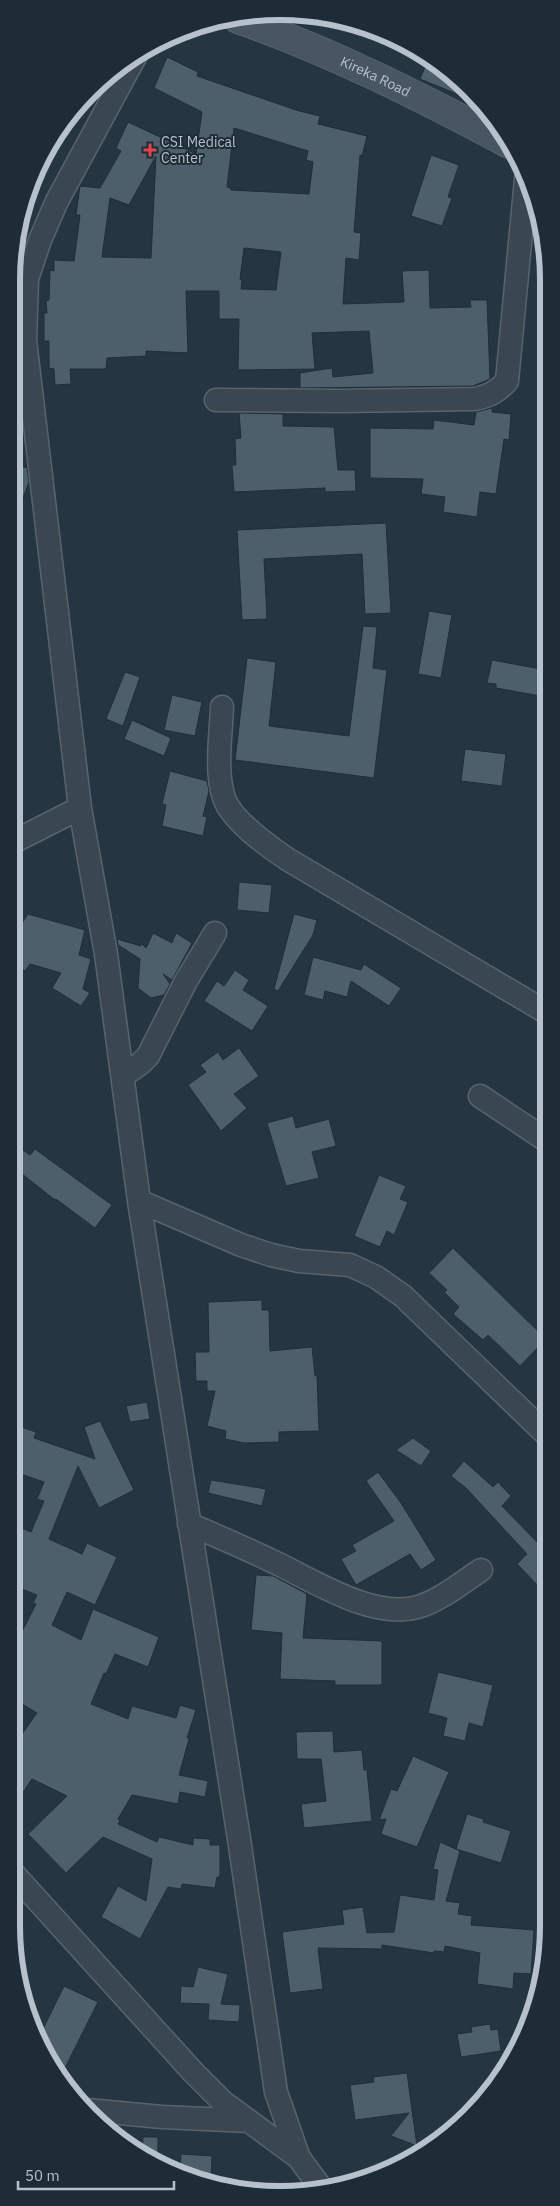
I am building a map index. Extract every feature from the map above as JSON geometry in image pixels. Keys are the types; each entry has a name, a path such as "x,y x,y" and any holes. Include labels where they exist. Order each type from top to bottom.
{"main road":[{"name":"Kireka Road","path":"246,22 340,60 428,100 497,137"}],"street":[{"path":"128,70 57,201 40,240 27,280 25,340 80,808 106,954 124,1075 139,1201 238,1830 276,2092 299,2158 318,2183"},
{"path":"216,400 475,399 489,396 499,390 507,381 525,193"},
{"path":"222,707 220,776 225,800 247,828 261,841 287,859 540,1008"},
{"path":"20,838 80,808"},
{"path":"124,1075 148,1056 186,980 215,933"},
{"path":"480,1096 540,1136"},
{"path":"139,1201 240,1245 271,1255 299,1261 350,1265 376,1276 403,1296 540,1428"},
{"path":"189,1524 351,1599 375,1606 396,1609 418,1607 439,1598 481,1570"},
{"path":"20,1882 193,2072 224,2102 299,2158"},
{"path":"97,2111 162,2118 249,2122"}],"building":[{"path":"167,57 198,72 197,76 299,111 320,116 318,124 367,136 362,156 360,155 354,232 361,233 359,260 346,258 343,304 404,302 402,271 429,270 430,308 471,307 470,300 487,300 490,379 473,386 300,388 300,373 332,368 333,377 373,373 369,331 312,333 315,369 238,370 239,319 219,319 219,291 186,291 188,353 146,351 146,356 107,358 106,369 70,369 71,384 55,385 54,369 49,368 49,341 44,341 44,313 47,313 46,301 49,300 50,270 54,271 54,260 74,261 80,215 76,215 80,186 100,188 121,151 116,148 128,122 196,154 202,112 154,88","holes":["234,128 308,151 306,160 313,162 309,194 231,190 231,188 227,187","156,156 151,258 102,257 110,198 129,205","244,248 281,252 276,290 241,289 242,280 240,279"]},
{"path":"426,65 465,97 420,79"},
{"path":"431,155 459,165 448,197 452,198 442,226 411,216"},
{"path":"492,408 492,412 511,414 509,440 504,439 496,494 480,492 477,517 443,512 445,497 421,494 423,479 370,478 370,428 433,429 434,420 474,425 476,412"},
{"path":"239,413 283,414 283,426 334,427 338,470 355,470 356,491 325,492 325,488 234,492 232,465 236,465 235,439 241,438"},
{"path":"20,466 27,468 29,482 20,506"},
{"path":"386,523 391,613 365,614 362,554 264,559 267,619 242,620 237,530"},
{"path":"429,611 452,615 441,678 418,674"},
{"path":"363,626 377,627 373,668 387,670 374,778 235,760 247,658 276,662 269,726 349,736"},
{"path":"492,660 540,669 540,696 496,688 496,684 487,683"},
{"path":"125,672 140,677 123,726 106,719"},
{"path":"172,695 202,702 195,736 164,730"},
{"path":"132,720 171,738 164,756 124,739"},
{"path":"465,749 506,754 502,786 461,781"},
{"path":"170,771 207,781 209,791 203,816 207,817 203,836 162,826 166,805 162,804"},
{"path":"239,882 272,885 269,913 237,910"},
{"path":"28,914 85,930 79,955 91,959 83,989 90,993 81,1006 52,988 61,973 30,964 25,971 20,967 20,926"},
{"path":"294,914 317,920 313,935 278,991 274,989"},
{"path":"153,933 172,943 176,933 192,943 172,980 163,974 170,984 164,995 151,998 138,988 140,959 118,945 117,939 141,946 141,943 146,948"},
{"path":"313,957 361,970 364,964 401,988 389,1006 351,981 347,997 325,991 323,1000 304,995"},
{"path":"235,970 249,980 243,990 268,1006 252,1031 204,1001 217,981 224,986"},
{"path":"239,1048 259,1076 234,1094 247,1108 221,1131 188,1085 206,1072 200,1065 218,1052 223,1060"},
{"path":"293,1116 296,1128 329,1119 336,1146 312,1152 319,1178 286,1186 267,1123"},
{"path":"20,1148 30,1155 35,1149 112,1205 95,1228 20,1172"},
{"path":"379,1175 406,1186 400,1199 408,1202 394,1235 387,1231 380,1247 354,1236"},
{"path":"453,1248 540,1333 540,1345 520,1366 488,1335 483,1340 453,1314 459,1307 444,1292 447,1290 429,1273"},
{"path":"262,1300 262,1310 269,1310 270,1351 312,1347 315,1376 317,1375 319,1431 279,1432 279,1442 245,1443 225,1439 226,1431 207,1426 215,1391 207,1391 207,1381 196,1381 195,1352 209,1352 208,1302"},
{"path":"147,1402 150,1419 130,1422 126,1406"},
{"path":"100,1421 134,1490 99,1508 78,1466 49,1539 82,1554 87,1543 117,1557 95,1605 67,1592 52,1625 81,1640 93,1609 159,1637 148,1667 115,1654 106,1674 104,1673 91,1704 128,1719 132,1706 176,1718 180,1705 196,1710 187,1738 189,1739 179,1775 208,1781 205,1797 180,1792 178,1804 132,1795 118,1819 120,1820 118,1824 157,1842 159,1837 193,1845 193,1838 210,1839 210,1845 220,1845 220,1877 217,1877 215,1888 182,1884 181,1889 168,1887 140,1939 101,1917 118,1886 146,1901 152,1859 103,1837 66,1873 28,1834 67,1796 32,1779 20,1797 20,1737 37,1713 20,1703 20,1635 36,1604 33,1603 37,1595 20,1588 20,1527 31,1532 44,1501 37,1499 44,1482 20,1474 20,1430 21,1427 36,1432 34,1438 95,1459 84,1427"},
{"path":"413,1438 431,1451 421,1466 396,1450"},
{"path":"464,1461 493,1487 498,1482 511,1496 502,1506 538,1543 540,1541 540,1588 517,1564 527,1554 466,1488 451,1476"},
{"path":"378,1472 401,1503 436,1560 421,1570 410,1554 356,1585 341,1559 356,1551 352,1545 394,1521 366,1481"},
{"path":"211,1480 266,1489 262,1506 208,1493"},
{"path":"256,1575 273,1576 307,1594 303,1638 382,1641 382,1685 335,1685 335,1681 280,1679 282,1633 251,1630"},
{"path":"438,1672 493,1685 483,1727 469,1723 465,1741 443,1736 447,1718 428,1713"},
{"path":"333,1731 334,1752 362,1750 364,1770 367,1770 372,1821 304,1828 301,1804 326,1801 321,1759 297,1759 296,1732"},
{"path":"413,1756 449,1772 417,1847 381,1834 386,1819 379,1820 391,1789 397,1791"},
{"path":"467,1814 484,1819 483,1822 511,1831 501,1863 456,1849"},
{"path":"440,1842 460,1851 446,1901 460,1903 458,1914 472,1916 471,1925 534,1930 531,1974 514,1973 513,1989 477,1984 480,1953 445,1946 444,1952 434,1951 434,1953 382,1945 382,1949 318,1948 323,1989 290,1993 282,1932 344,1924 342,1910 363,1907 367,1933 394,1932 400,1895 434,1900 438,1870 433,1869"},
{"path":"198,1967 228,1974 221,2004 240,2005 239,2022 208,2020 209,2004 180,2003 181,1986 193,1987"},
{"path":"64,1986 98,2002 64,2070 42,2030"},
{"path":"490,2024 491,2030 498,2029 501,2051 461,2057 457,2034 472,2032 471,2027"},
{"path":"407,2073 417,2146 391,2136 409,2113 355,2120 350,2085 374,2082 373,2077"},
{"path":"143,2137 158,2137 158,2155 142,2146"},
{"path":"181,2154 212,2156 211,2176 180,2166"}],"place":[{"name":"CSI Medical Center","path":"150,150"}]}
